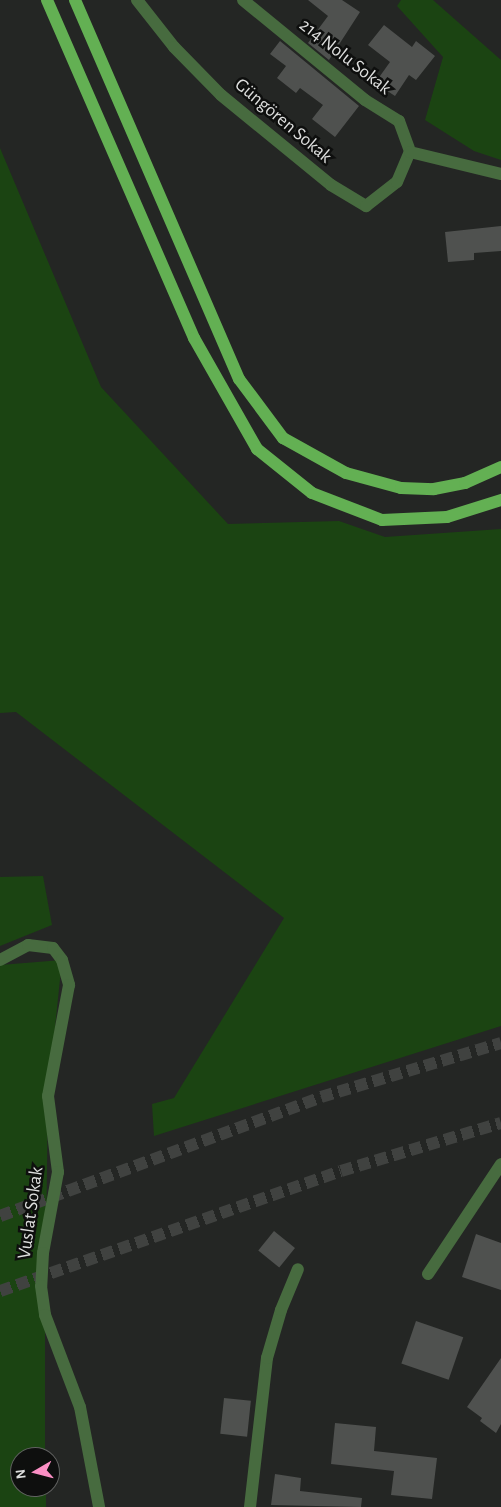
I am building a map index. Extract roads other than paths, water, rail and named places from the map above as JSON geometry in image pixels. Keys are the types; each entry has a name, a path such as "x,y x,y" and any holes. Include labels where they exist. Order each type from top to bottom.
{"main road":[{"path":"47,0 194,338 256,449 312,493 382,520 447,517 501,500"},
{"path":"75,0 239,379 284,438 346,474 401,488 434,489 465,483 501,467"}],"street":[{"name":"Güngören Sokak","path":"137,0 174,48 221,95 331,185 366,206 396,182 410,152"},
{"name":"214 Nolu Sokak","path":"243,0 365,100 399,120 410,152"},
{"path":"410,152 501,174"},
{"name":"Vuslat Sokak","path":"0,960 28,945 53,948 62,960 69,985 48,1096 58,1172 43,1253 41,1286 45,1315 80,1407 99,1507"},
{"path":"428,1274 501,1164"},
{"path":"250,1507 267,1358 281,1310 298,1269"}],"tunnel":[{"path":"0,1216 321,1097 501,1043"},
{"path":"0,1291 341,1171 501,1123"}]}
